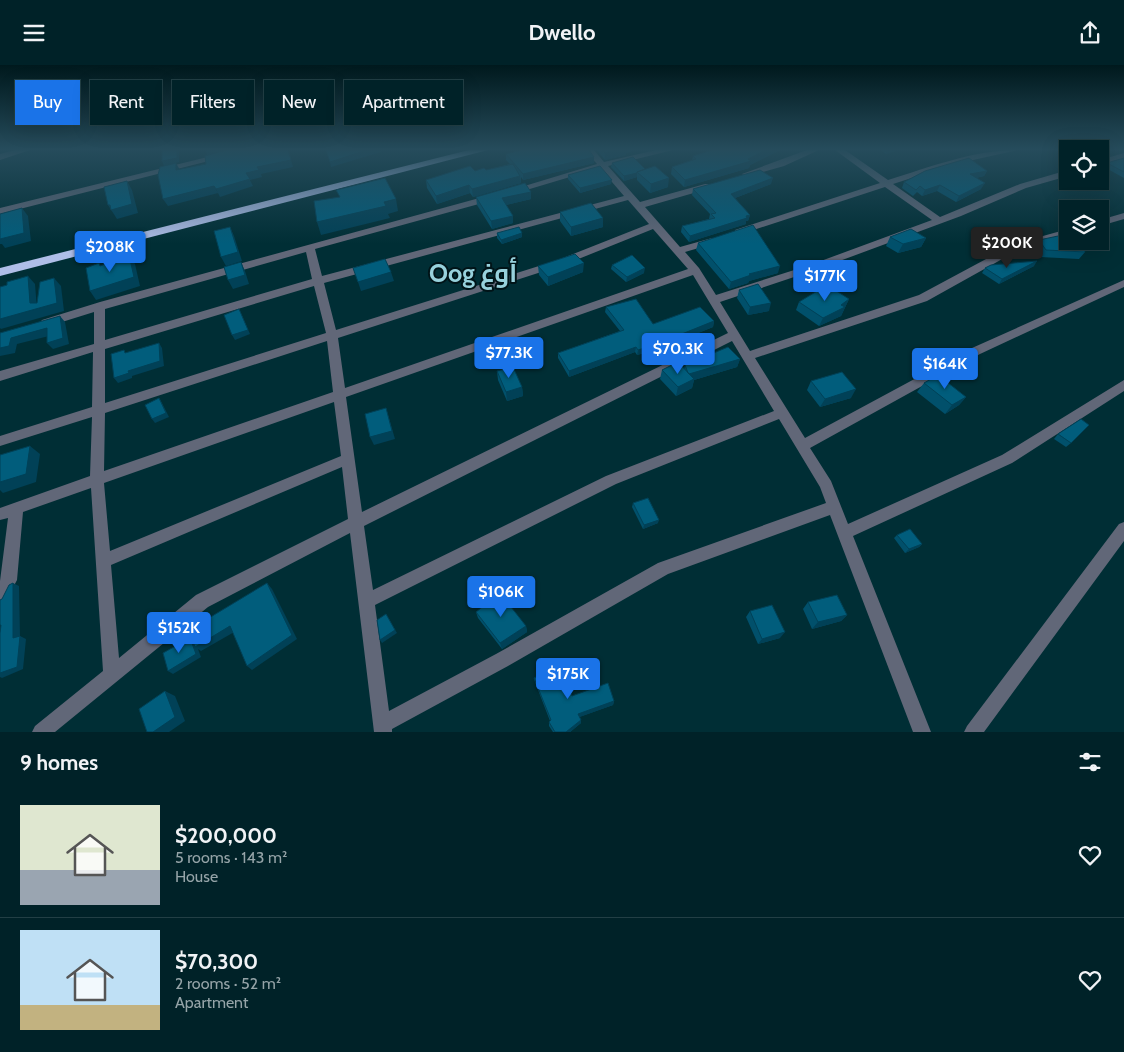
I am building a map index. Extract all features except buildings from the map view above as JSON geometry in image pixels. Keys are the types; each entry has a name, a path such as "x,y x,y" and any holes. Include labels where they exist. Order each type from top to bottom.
{"highway":[{"path":"0,272 360,181"}],"street":[{"path":"0,211 121,181"},
{"path":"36,326 100,306 310,249 546,181"},
{"path":"616,181 695,270 826,485 922,732"},
{"path":"883,181 939,221"},
{"path":"678,251 894,181"},
{"path":"713,300 814,267 1040,181"},
{"path":"0,376 318,281 714,183"},
{"path":"1109,220 1124,216"},
{"path":"0,441 562,262 655,225"},
{"path":"747,357 923,298 1018,246 1059,235"},
{"path":"310,249 332,335 382,728 663,569 834,507"},
{"path":"0,514 695,270"},
{"path":"802,446 976,351 1124,283"},
{"path":"100,306 97,480 112,675"},
{"path":"41,732 202,601 469,465 734,335"},
{"path":"844,533 1007,459 1124,385"},
{"path":"366,601 611,479 782,413"},
{"path":"103,561 348,459"},
{"path":"0,596 9,580 16,509"},
{"path":"973,732 1124,529"}],"district":[{"name":"Oog أوغ","path":"473,273"}]}
